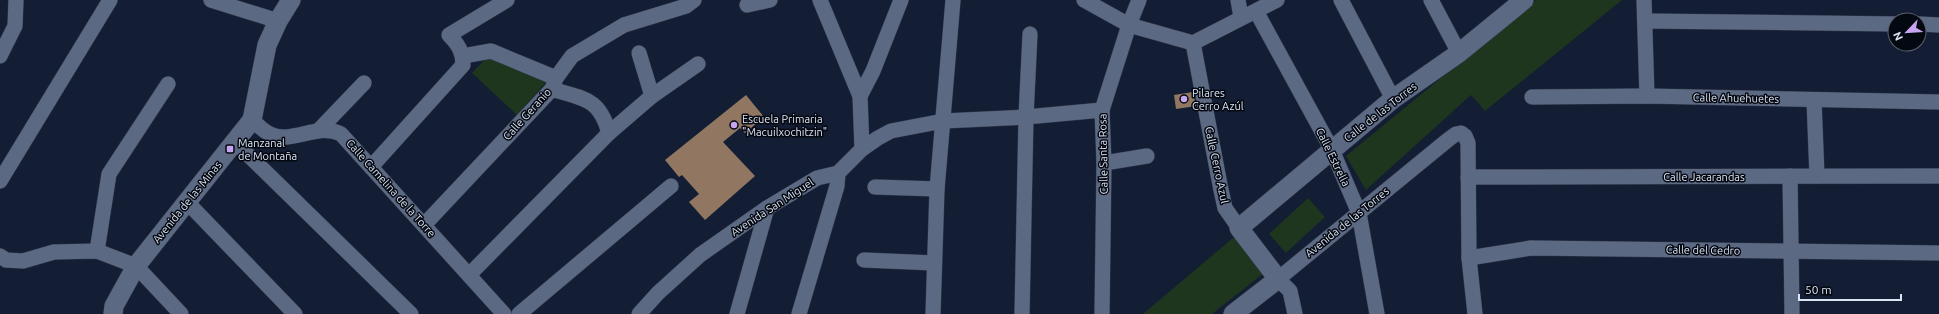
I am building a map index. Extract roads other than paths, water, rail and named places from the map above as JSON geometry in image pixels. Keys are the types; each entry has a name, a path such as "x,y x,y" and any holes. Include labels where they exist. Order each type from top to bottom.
{"street":[{"path":"0,56 15,26 16,0"},
{"path":"0,181 110,0"},
{"path":"211,0 278,21"},
{"name":"Avenida de las Minas","path":"113,314 114,306 136,266 186,201 252,120 267,45 278,21 291,0"},
{"path":"371,166 463,65 463,56 457,43 449,36 507,0"},
{"path":"746,5 770,0"},
{"path":"820,0 860,96 862,150"},
{"path":"860,96 873,71 901,0"},
{"path":"933,314 937,189 953,0"},
{"path":"1084,0 1129,25 1192,43 1277,0"},
{"name":"Calle Santa Rosa","path":"1102,314 1104,163 1102,110 1129,25 1139,0"},
{"path":"1238,0 1241,17"},
{"path":"1341,0 1393,99"},
{"path":"1431,0 1459,53"},
{"name":"Calle de las Torres","path":"1239,228 1393,99 1459,53 1524,0"},
{"path":"1644,0 1647,96"},
{"name":"Calle Geranio","path":"424,225 554,84 572,56 624,25 690,3"},
{"name":"Calle Estrella","path":"1256,11 1332,150 1359,213 1377,314"},
{"path":"1645,21 1887,24"},
{"path":"1927,24 1939,25"},
{"path":"1022,314 1026,117 1030,34"},
{"name":"Calle Cerro Azul","path":"1192,43 1221,190 1226,208 1239,228 1278,279 1290,291 1295,314"},
{"path":"463,56 491,51 586,100 596,106 605,120 609,133"},
{"path":"640,53 652,96"},
{"path":"469,275 609,133 652,96 698,64"},
{"path":"318,131 364,83"},
{"path":"98,251 109,174 168,84"},
{"name":"Calle Ahuehuetes","path":"1532,97 1647,96 1939,102"},
{"path":"1814,100 1817,176"},
{"path":"799,314 837,186 838,174 862,150 878,138 891,131 942,121 1026,117 1102,110"},
{"name":"Calle Camelina de la Torre","path":"252,120 270,134 282,137 334,130 341,134 504,314"},
{"name":"Avenida de las Torres","path":"1233,314 1456,134 1461,133 1465,136 1468,143 1468,176"},
{"path":"235,142 411,314"},
{"path":"1104,163 1147,156"},
{"name":"Avenida San Miguel","path":"639,314 658,293 700,255 767,208 816,178 838,174"},
{"path":"1468,176 1469,258 1475,314"},
{"name":"Calle Jacarandas","path":"1468,176 1939,176"},
{"path":"1790,176 1792,314"},
{"path":"519,314 671,186"},
{"path":"875,187 937,189"},
{"path":"186,201 295,314"},
{"path":"737,314 767,208"},
{"name":"Calle del Cedro","path":"1469,258 1531,248 1939,253"},
{"path":"0,256 6,260 23,261 54,252 98,251 136,266 181,314"},
{"path":"864,260 934,264"}],"place":[{"name":"Pilares Cerro Azúl","path":"1184,99"},
{"name":"Escuela Primaria \"Macuilxochitzin\"","path":"734,125"},
{"name":"Manzanal de Montaña","path":"230,149"}]}
